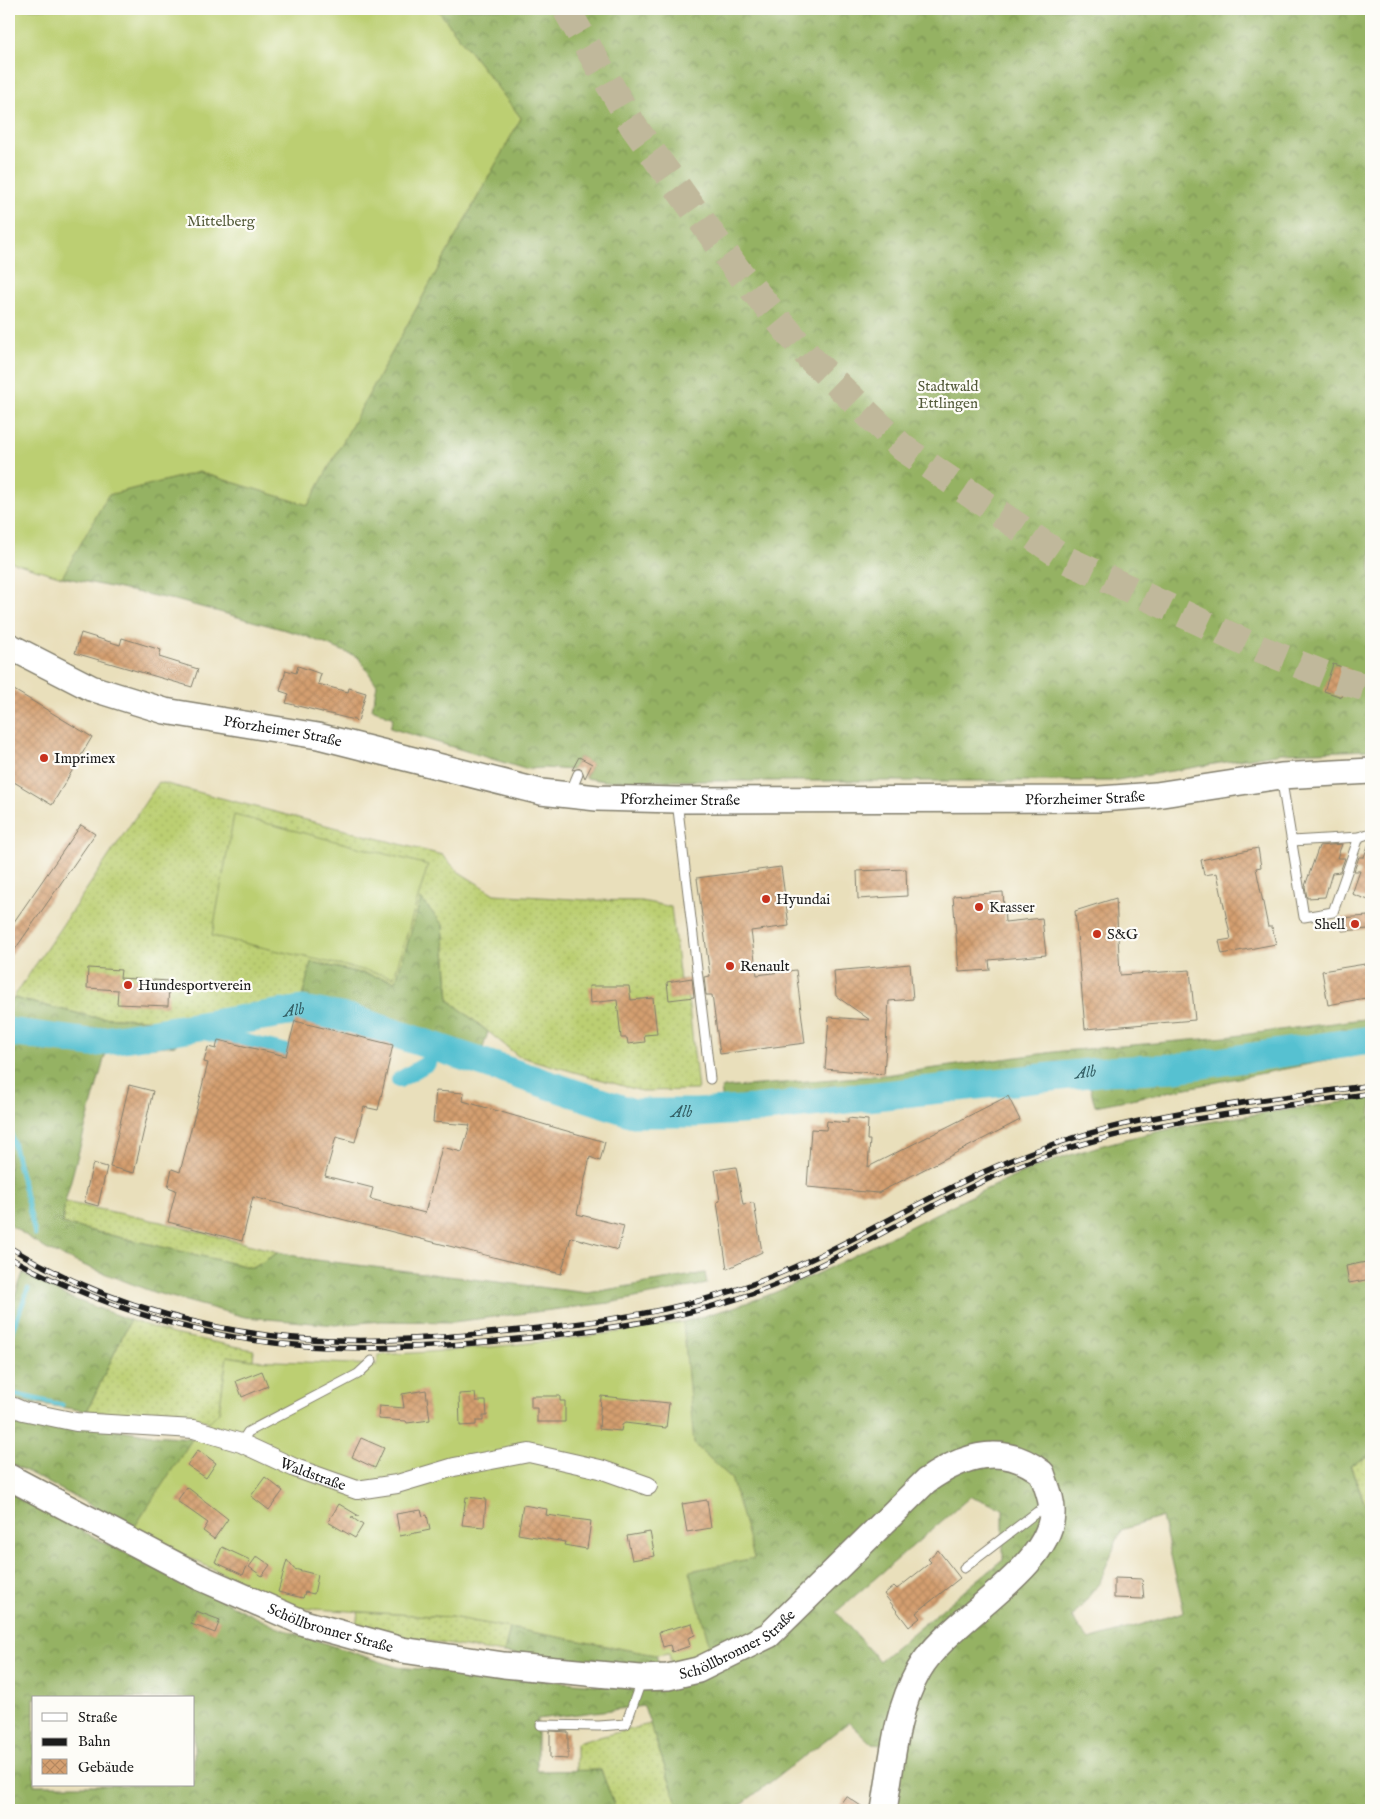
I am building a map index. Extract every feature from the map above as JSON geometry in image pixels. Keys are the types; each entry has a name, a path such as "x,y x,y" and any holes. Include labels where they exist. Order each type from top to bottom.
{"main road":[{"name":"Pforzheimer Straße","path":"9,646 92,688 165,711 318,736 518,788 573,784 677,800 1100,799 1156,795 1281,776 1371,771"},
{"name":"Schöllbronner Straße","path":"9,1477 199,1577 304,1623 402,1650 504,1665 640,1678 668,1677 698,1670 769,1635 926,1481 950,1464 991,1454 1019,1460 1042,1474 1052,1504 1052,1517 1043,1541 1023,1569 951,1630 919,1670 902,1711 892,1756 884,1810"}],"street":[{"name":"Waldstraße","path":"9,1405 23,1411 76,1422 194,1429 241,1443 295,1468 357,1490 397,1484 454,1467 529,1453 600,1469 648,1486"}],"lane":[{"path":"1281,776 1304,917 1333,912 1359,837"},
{"path":"677,800 710,1079"},
{"path":"1292,841 1359,837 1371,833"},
{"path":"241,1443 248,1432 358,1374 372,1361"},
{"path":"964,1568 1037,1512 1052,1504"},
{"path":"542,1725 599,1726 626,1724 639,1687 640,1678"}],"green space":[{"name":"Mittelberg","path":"9,9 437,9 521,118 308,505 199,472 108,495 62,577 9,561"},
{"name":"Stadtwald Ettlingen","path":"437,9 1371,9 1371,750 1281,753 1111,781 604,781 585,778 592,764 579,757 572,770 525,769 390,728 393,718 372,709 377,685 358,657 300,634 179,601 62,577 108,495 199,472 308,505 521,118"},
{"path":"159,782 442,855 459,872 494,894 588,900 642,901 671,907 680,980 686,979 698,1090 641,1091 518,1056 449,1000 443,925 421,900 396,981 312,962 301,1002 181,1021 93,1017 13,998"},
{"path":"234,815 428,865 394,977 212,936"},
{"path":"421,899 443,925 449,1000 488,1032 483,1048 451,1046 367,1017 301,1002 311,962 396,981"},
{"path":"13,998 93,1017 181,1021 176,1045 106,1052 65,1202 62,1224 253,1268 279,1252 308,1259 588,1293 705,1273 707,1284 609,1303 453,1322 381,1321 336,1325 245,1317 153,1292 88,1267 46,1249 9,1224 9,1004"},
{"path":"1371,1018 1371,1052 1095,1106 1090,1086 726,1123 721,1088 884,1075 1062,1051 1226,1037"},
{"path":"1371,1098 1371,1456 1350,1465 1365,1504 1371,1502 1371,1810 894,1810 905,1747 872,1744 849,1722 734,1810 661,1810 677,1803 644,1706 537,1719 537,1771 601,1770 616,1810 9,1810 9,1492 105,1543 276,1627 397,1667 629,1688 712,1655 689,1571 754,1558 731,1478 694,1444 683,1322 776,1292 841,1262 969,1197 1035,1168 1117,1141 1159,1131 1243,1116","holes":["971,1496 1003,1509 1003,1559 879,1661 836,1612","1162,1517 1184,1612 1089,1640 1072,1618 1100,1582 1121,1530"]},
{"path":"65,1202 161,1222 279,1252 253,1268 62,1224"},
{"path":"23,1273 68,1297 130,1320 87,1411 20,1401 9,1396 9,1312"},
{"path":"130,1320 173,1334 254,1350 253,1360 227,1356 219,1412 209,1422 201,1419 87,1411"},
{"path":"683,1322 694,1444 731,1478 754,1558 689,1571 712,1655 671,1666 669,1653 656,1655 451,1617 296,1608 187,1557 134,1528 193,1438 219,1412 227,1356 251,1360 377,1365 378,1355 531,1343"},
{"path":"9,1412 152,1435 193,1438 134,1528 9,1462"},
{"path":"1371,1456 1371,1502 1365,1504 1350,1464"},
{"path":"358,1612 451,1617 510,1628 504,1653 387,1635 356,1626"},
{"path":"510,1628 656,1655 660,1667 636,1668 504,1653"},
{"path":"650,1724 677,1803 661,1810 616,1810 601,1770 576,1771 576,1743"}],"building":[{"path":"81,633 120,645 122,638 161,650 159,657 198,669 192,687 75,653"},
{"path":"1333,664 1351,670 1342,697 1324,691"},
{"path":"298,666 321,674 318,684 348,692 349,688 366,693 358,721 286,703 289,694 280,691 286,670 296,673"},
{"name":"Imprimex","path":"9,687 92,737 52,805 9,779"},
{"path":"579,757 592,764 585,778 581,768 572,770"},
{"path":"81,825 95,834 9,958 9,929"},
{"name":"Shell","path":"1369,843 1371,843 1371,901 1352,894 1360,871 1354,871 1359,857 1364,857"},
{"path":"1342,844 1337,858 1345,858 1340,872 1332,873 1325,897 1307,898 1305,886 1319,846"},
{"path":"1258,848 1261,867 1256,868 1268,927 1272,927 1276,944 1222,954 1219,941 1231,939 1217,873 1204,875 1201,860"},
{"name":"Renault","path":"781,867 789,926 751,931 757,975 796,970 805,1043 720,1054 712,995 706,995 704,977 710,976 697,878"},
{"path":"906,869 907,896 858,899 857,871"},
{"path":"1003,892 1005,922 1042,918 1046,955 989,960 990,970 959,972 953,896"},
{"path":"1116,898 1120,975 1190,970 1195,1020 1085,1029 1075,911"},
{"name":"Shell","path":"1368,916 1369,929 1342,931 1341,918"},
{"path":"1371,963 1371,997 1328,1005 1322,971"},
{"path":"910,964 913,999 889,1001 884,1074 825,1069 829,1017 870,1020 836,996 834,971"},
{"name":"Hundesportverein","path":"88,968 121,970 120,978 169,981 168,1006 117,1004 118,990 87,988"},
{"path":"692,978 694,997 669,1000 667,982"},
{"path":"589,986 629,986 631,1000 653,998 657,1034 644,1035 645,1042 628,1044 627,1038 621,1038 617,1000 590,1003"},
{"path":"295,1021 393,1045 378,1110 364,1107 355,1142 336,1137 325,1176 373,1188 370,1199 425,1213 442,1147 462,1152 470,1125 433,1122 436,1091 464,1093 463,1101 605,1142 600,1161 590,1157 577,1214 624,1226 618,1250 571,1237 561,1274 253,1197 242,1241 168,1222 176,1190 168,1187 172,1169 180,1172 208,1063 204,1062 208,1047 216,1049 218,1040 286,1056"},
{"path":"129,1085 153,1091 134,1173 110,1167"},
{"path":"1008,1096 1020,1120 878,1193 807,1187 811,1129 826,1130 827,1121 848,1123 848,1118 868,1120 867,1140 870,1140 868,1167"},
{"path":"93,1163 107,1167 98,1206 84,1202"},
{"path":"736,1167 743,1204 754,1203 762,1252 727,1269 717,1202 720,1201 715,1170"},
{"path":"1371,1261 1371,1279 1349,1283 1346,1266"},
{"path":"262,1371 268,1386 242,1397 236,1381"},
{"path":"426,1390 430,1420 407,1423 406,1421 378,1419 379,1406 404,1408 402,1394"},
{"path":"475,1393 476,1401 486,1401 487,1416 483,1416 483,1421 476,1421 476,1425 460,1426 459,1394"},
{"path":"531,1396 560,1396 560,1401 565,1401 565,1422 537,1422 537,1408 531,1408"},
{"path":"601,1396 669,1403 666,1428 625,1423 622,1425 621,1431 599,1429"},
{"path":"361,1438 384,1448 375,1468 352,1457"},
{"path":"198,1450 216,1463 206,1478 187,1465"},
{"path":"265,1477 283,1491 269,1510 251,1496"},
{"path":"187,1487 228,1519 214,1539 203,1531 208,1523 177,1501"},
{"path":"466,1497 486,1499 484,1527 462,1525"},
{"path":"707,1500 711,1528 687,1532 682,1504"},
{"path":"339,1504 359,1516 351,1517 363,1525 355,1538 328,1522"},
{"path":"523,1505 547,1509 546,1515 591,1521 587,1549 564,1545 565,1542 518,1534"},
{"path":"421,1510 423,1516 427,1515 430,1530 400,1536 396,1514"},
{"path":"650,1532 655,1556 632,1560 627,1536"},
{"path":"222,1547 250,1560 243,1575 215,1562"},
{"path":"938,1550 960,1578 916,1613 920,1618 909,1627 884,1594 894,1586 897,1589 931,1562 928,1559"},
{"path":"257,1556 270,1565 262,1576 249,1567"},
{"path":"287,1560 294,1569 318,1575 314,1594 305,1592 303,1598 278,1592"},
{"path":"1114,1578 1142,1579 1144,1599 1114,1598"},
{"path":"196,1611 220,1620 215,1633 191,1624"},
{"path":"692,1623 695,1635 688,1638 690,1646 672,1652 670,1645 663,1647 659,1632"},
{"path":"550,1731 568,1732 568,1759 550,1758"},
{"path":"846,1796 867,1810 836,1810"}],"waterway":[{"name":"Alb","path":"9,1032 91,1043 302,1010 352,1019 633,1113 697,1113 755,1109 1107,1071 1176,1068 1371,1040"},
{"path":"200,1026 204,1032 287,1052"},
{"path":"9,1057 11,1033"},
{"path":"399,1080 428,1063 436,1049"},
{"path":"9,1125 35,1234"},
{"path":"9,1340 28,1289"},
{"path":"9,1393 62,1405"}],"tunnel":[{"path":"566,9 634,127 737,270 810,358 903,448 1067,560 1248,644 1333,678 1371,689"}],"railway":[{"path":"9,1247 46,1268 85,1286 125,1301 166,1315 250,1333 293,1338 381,1340 550,1327 611,1319 670,1308 700,1301 758,1282 831,1250 975,1176 1011,1160 1088,1134 1168,1115 1208,1108 1371,1085"},
{"path":"9,1257 64,1285 153,1318 206,1332 259,1341 311,1346 364,1348 417,1347 528,1338 619,1326 678,1315 707,1308 765,1289 835,1258 971,1187 1042,1157 1082,1144 1164,1125 1371,1093"}],"place":[{"name":"Imprimex","path":"44,758"},
{"name":"Hyundai","path":"766,899"},
{"name":"Krasser","path":"979,907"},
{"name":"Shell","path":"1355,924"},
{"name":"S&G","path":"1097,934"},
{"name":"Renault","path":"730,966"},
{"name":"Hundesportverein","path":"128,985"}]}
